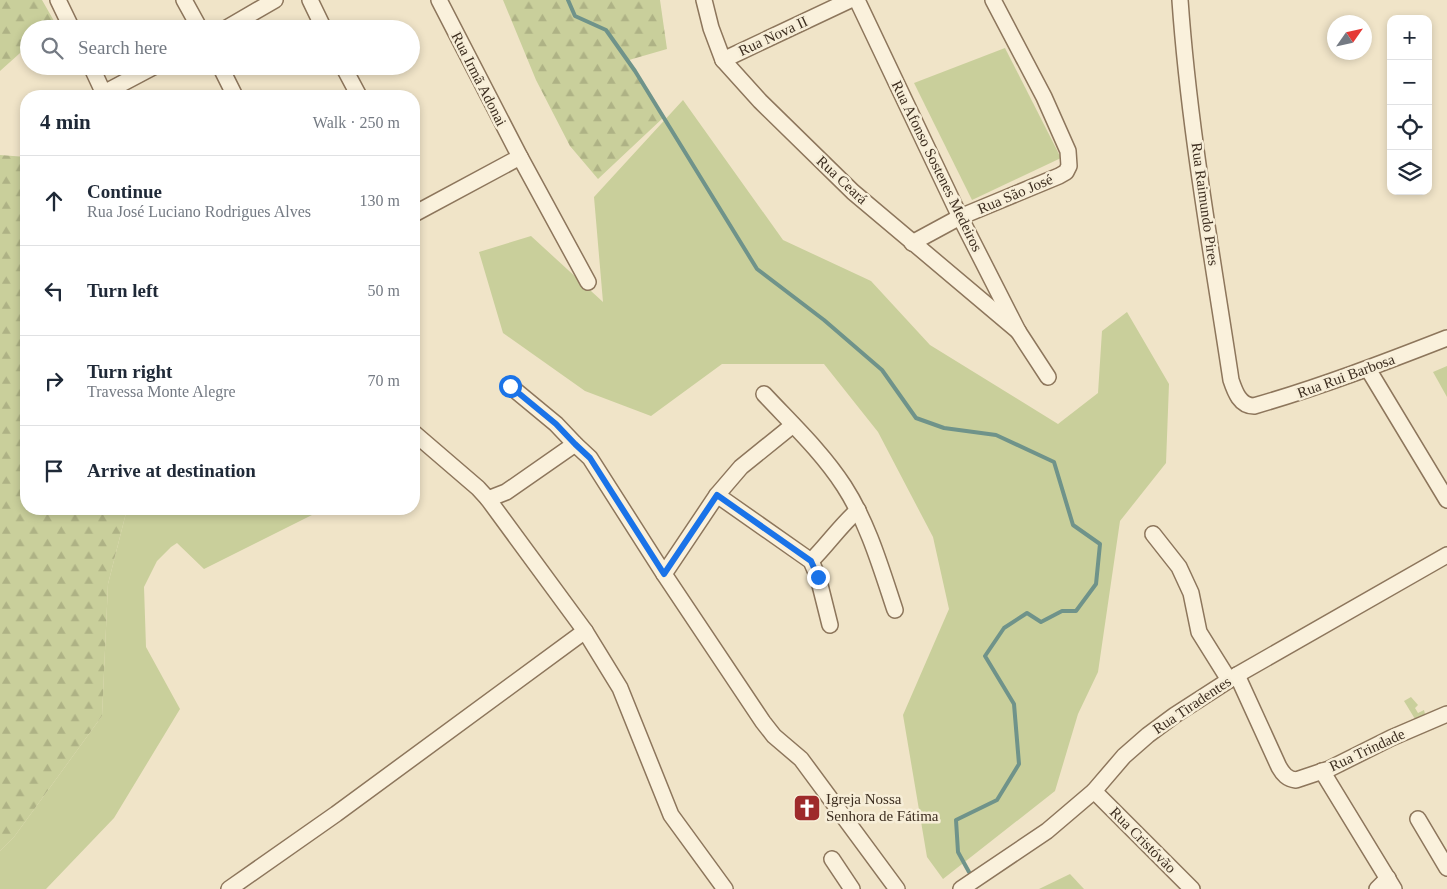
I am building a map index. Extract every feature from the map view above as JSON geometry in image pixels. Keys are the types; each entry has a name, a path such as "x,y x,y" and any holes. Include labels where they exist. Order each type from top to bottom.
{"street":[{"path":"58,0 68,20"},
{"path":"184,0 195,20"},
{"path":"241,20 275,0"},
{"path":"310,0 320,20"},
{"name":"Rua Irmã Adonai","path":"439,0 520,157 588,282"},
{"name":"Rua Ceará","path":"704,0 711,28 723,60 760,101 847,186 1018,331"},
{"name":"Rua Nova II","path":"723,60 850,0"},
{"name":"Rua Afonso Sostenes Medeiros","path":"858,0 960,217 1018,331"},
{"name":"Rua São José","path":"912,243 960,217 1066,172 1069,166 1068,150 1044,97 993,0"},
{"name":"Rua Raimundo Pires","path":"1180,0 1207,229 1231,380 1235,392 1244,403"},
{"path":"94,75 102,90"},
{"path":"113,90 139,75"},
{"path":"224,75 232,90"},
{"path":"348,75 356,90"},
{"path":"420,207 520,157"},
{"path":"1018,331 1048,377"},
{"name":"Rua Rui Barbosa","path":"1244,403 1254,406 1301,392 1368,369 1447,338"},
{"path":"1368,369 1447,500"},
{"path":"510,386 556,424 590,458 664,574 763,722 774,736 801,759 897,889"},
{"path":"764,394 814,446 844,486 858,510 896,610"},
{"path":"664,574 717,495 741,467 793,425"},
{"path":"420,438 478,488 488,499 585,632 620,688 671,815 725,889"},
{"path":"488,499 506,492 575,444"},
{"path":"717,495 811,561 818,577 830,625"},
{"path":"811,561 838,528 858,510"},
{"path":"1153,534 1180,567 1191,593 1199,632 1233,678"},
{"name":"Rua Tiradentes","path":"961,889 1047,832 1094,791 1124,756 1175,715 1233,678 1447,555"},
{"path":"229,889 336,814 585,632"},
{"name":"Rua Trindade","path":"1233,678 1279,767 1287,777 1296,780 1322,771 1447,714"},
{"path":"1322,771 1391,883 1377,889"},
{"name":"Rua Cristóvão","path":"1094,791 1192,889"},
{"path":"1418,819 1447,868"},
{"path":"832,859 852,889"}],"green space":[{"path":"0,0 42,0 53,20 20,20 20,53 0,71"},
{"path":"503,0 660,0 667,49 629,60 664,117 598,179 570,146 536,80"},
{"path":"1005,48 1061,158 972,200 914,83"},
{"path":"683,100 783,240 871,281 930,345 1058,424 1098,393 1102,331 1127,312 1169,384 1166,463 1120,521 1098,672 1078,714 1055,791 943,879 927,857 903,715 949,609 933,537 878,432 824,364 722,364 651,416 585,391 503,333 479,252 531,236 603,302 594,197"},
{"path":"0,155 20,157 20,515 125,515 108,584 102,716 14,837 0,851"},
{"path":"1447,366 1447,397 1433,372"},
{"path":"125,515 312,515 204,569 177,543 157,561 144,587 146,647 180,709 114,818 46,889 0,889 0,851 14,837 102,716 108,584"},
{"path":"1411,697 1418,705 1415,708 1418,713 1424,710 1425,714 1415,719 1404,701"},
{"path":"1070,874 1084,889 1039,889"}],"waterway":[{"path":"568,0 575,16 606,30 635,71 757,269 824,320 882,370 916,418 944,428 996,435 1054,462 1073,525 1100,544 1096,584 1076,611 1062,611 1041,622 1027,613 1004,628 985,656 1014,704 1019,764 997,800 956,820 958,852 969,872"}],"place":[{"name":"Igreja Nossa Senhora de Fátima","path":"807,808"}],"route":[{"path":"510,386 556,424 590,458 664,574 717,495 811,561 818,577"}]}
